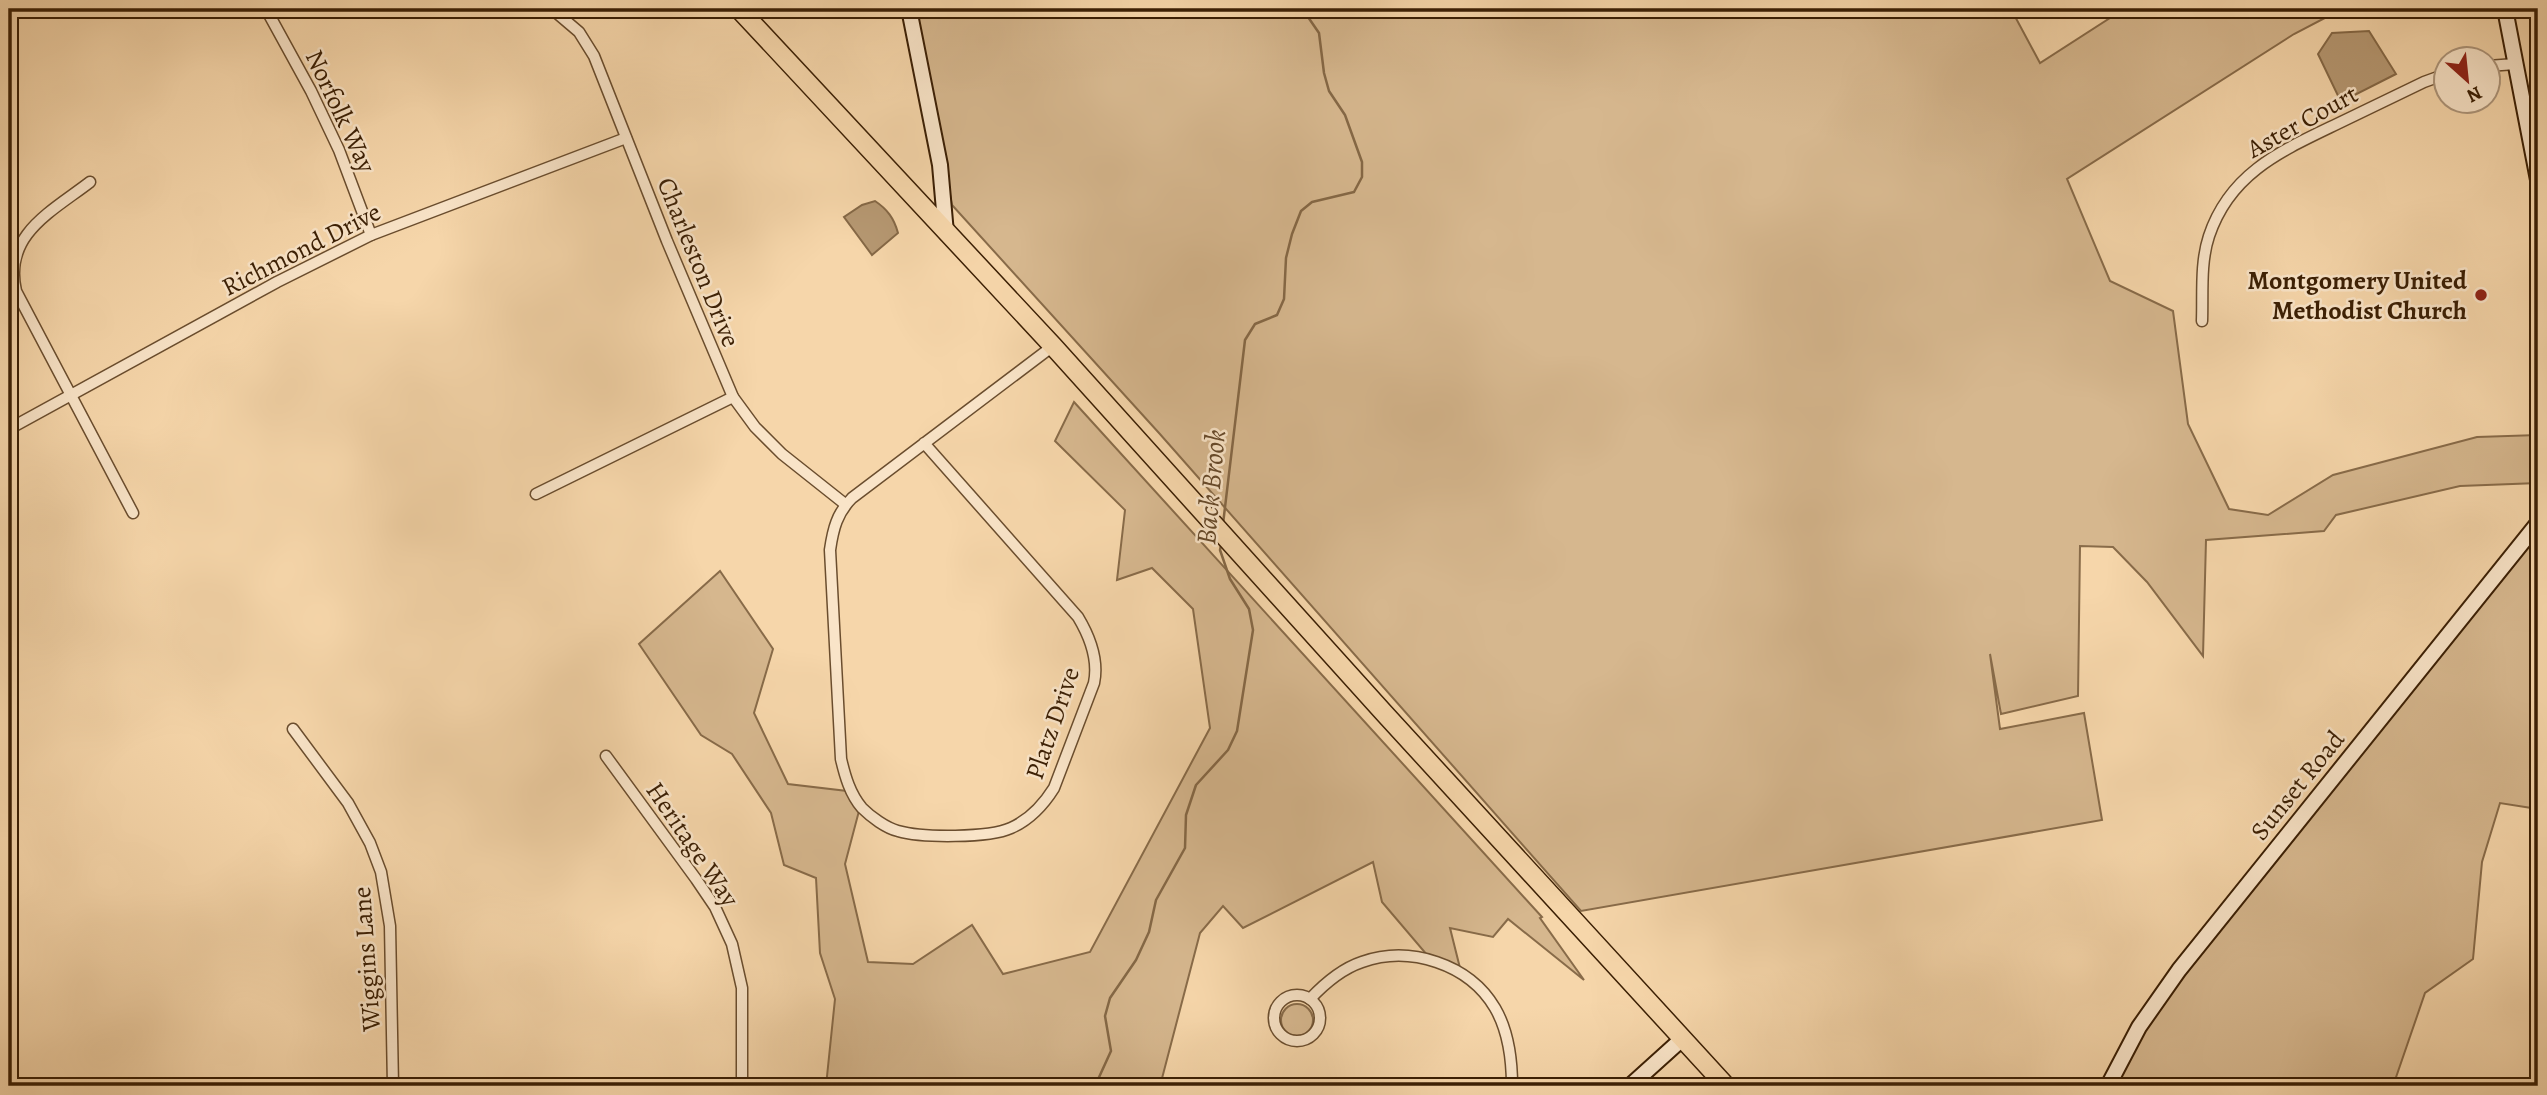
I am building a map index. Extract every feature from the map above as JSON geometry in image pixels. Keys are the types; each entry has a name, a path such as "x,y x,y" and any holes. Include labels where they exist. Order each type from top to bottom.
{"highway":[{"path":"739,9 1053,346 1726,1086"}],"street":[{"name":"Norfolk Way","path":"267,9 339,150 371,234"},
{"name":"Charleston Drive","path":"552,9 579,32 594,56 667,241 733,397 755,428 782,454 845,504"},
{"path":"909,9 940,165 946,233"},
{"path":"2505,9 2538,180"},
{"path":"2502,65 2515,64"},
{"name":"Aster Court","path":"2202,321 2203,272 2208,239 2217,216 2248,174 2279,152 2432,79"},
{"name":"Richmond Drive","path":"9,429 277,282 371,234 626,138"},
{"path":"90,182 41,219 26,234 14,260 12,275 16,291 133,513"},
{"path":"845,504 1053,346"},
{"path":"536,495 733,397"},
{"name":"Platz Drive","path":"845,504 833,528 831,556 841,759 846,781 855,798 871,816 895,830 912,834 994,833 1021,823 1055,788 1094,683 1095,657 1087,632 1078,617 924,443"},
{"name":"Sunset Road","path":"2108,1086 2139,1027 2179,970 2538,523"},
{"name":"Wiggins Lane","path":"293,729 348,803 370,843 381,872 390,926 393,1086"},
{"name":"Heritage Way","path":"606,756 715,907 732,944 742,988 742,1086"},
{"path":"1310,999 1326,982 1363,961 1414,956 1434,961 1468,978 1483,992 1495,1009 1510,1050 1512,1086"},
{"path":"1295,995 1310,999 1320,1017 1316,1031 1311,1037 1297,1042 1284,1037 1275,1024 1276,1009 1287,998 1295,995"},
{"path":"1630,1086 1682,1039"}],"shaded area":[{"path":"914,9 2011,9 2040,63 2124,9 2342,9 2294,34 2067,179 2110,281 2173,311 2188,424 2229,509 2268,515 2333,475 2477,437 2538,435 2538,483 2460,486 2336,515 2324,531 2206,540 2203,656 2147,582 2113,547 2080,546 2078,696 2001,714 1990,654 2000,729 2084,713 2102,820 1581,911 1159,433 952,205"},
{"path":"2369,31 2396,74 2341,102 2318,54 2332,33"},
{"path":"875,201 889,214 898,233 872,255 844,217 862,205"},
{"path":"1074,402 1542,917 1540,918 1584,980 1508,919 1493,937 1450,928 1462,976 1433,962 1382,902 1373,862 1243,928 1223,906 1200,933 1160,1086 826,1086 835,999 820,953 816,878 784,865 771,813 732,754 701,735 639,644 720,571 773,649 754,713 788,784 847,791 859,811 845,864 868,962 913,964 972,925 1003,974 1090,952 1210,728 1193,609 1152,568 1117,580 1125,510 1055,441"},
{"path":"2538,528 2538,809 2500,803 2482,862 2473,959 2425,993 2393,1086 2100,1086 2158,987"},
{"path":"1297,1004 1308,1009 1313,1020 1308,1031 1297,1036 1286,1031 1281,1020 1286,1009"}],"waterway":[{"name":"Back Brook","path":"1223,524 1245,340 1255,324 1277,315 1284,299 1286,258 1301,211 1312,202 1354,192 1362,177 1362,162 1345,115 1329,91 1319,33 1308,17 1294,9"},
{"name":"Back Brook","path":"1095,1086 1111,1051 1105,1016 1110,998 1136,960 1149,932 1156,900 1185,848 1186,815 1196,785 1228,750 1237,731 1253,630 1249,609 1230,579 1220,550 1221,545"}],"place":[{"name":"Montgomery United Methodist Church","path":"2481,295"}]}
